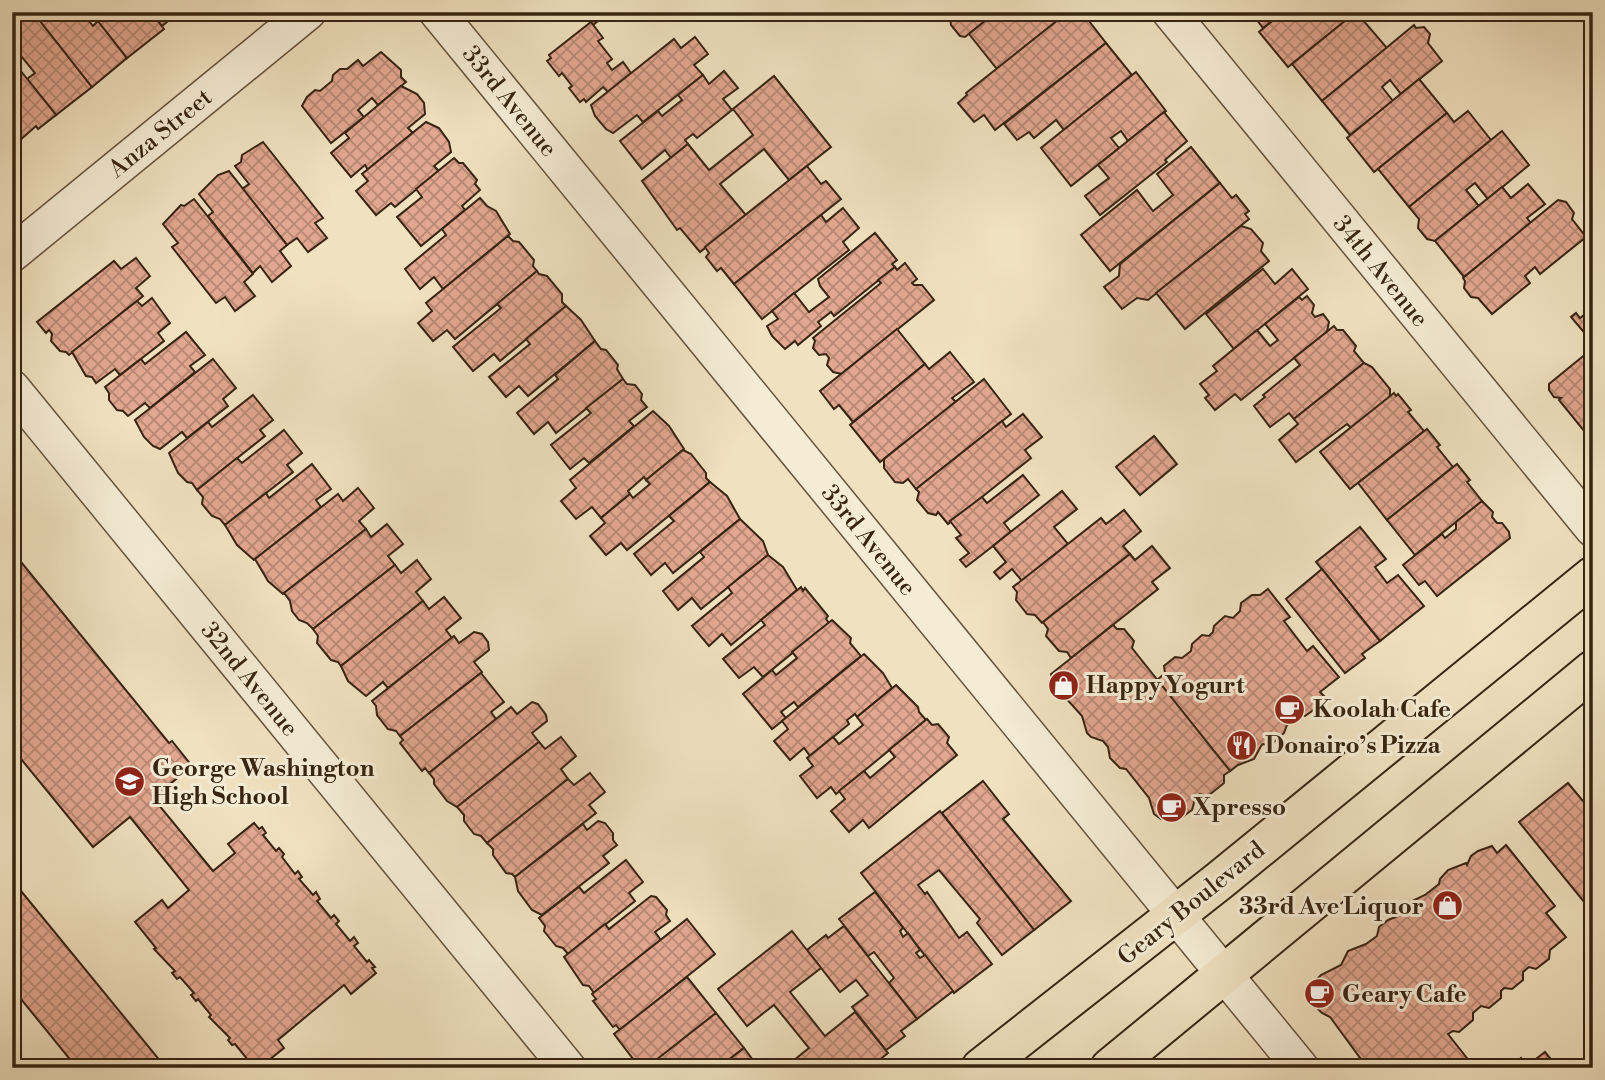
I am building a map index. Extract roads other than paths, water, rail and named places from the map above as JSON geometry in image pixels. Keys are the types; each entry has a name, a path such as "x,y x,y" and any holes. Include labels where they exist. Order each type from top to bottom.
{"main road":[{"name":"Geary Boulevard","path":"981,1068 1175,915 1593,576"},
{"path":"1110,1068 1593,670"}],"street":[{"name":"Anza Street","path":"12,254 308,12"},
{"name":"33rd Avenue","path":"437,12 1301,1068"},
{"name":"34th Avenue","path":"1170,12 1593,529"},
{"name":"32nd Avenue","path":"12,388 568,1068"}],"place":[{"name":"Happy Yogurt","path":"1063,685"},
{"name":"Koolah Cafe","path":"1290,709"},
{"name":"Donairo’s Pizza","path":"1242,745"},
{"name":"George Washington High School","path":"129,782"},
{"name":"Xpresso","path":"1171,807"},
{"name":"33rd Ave Liquor","path":"1447,906"},
{"name":"Geary Cafe","path":"1319,994"}]}
